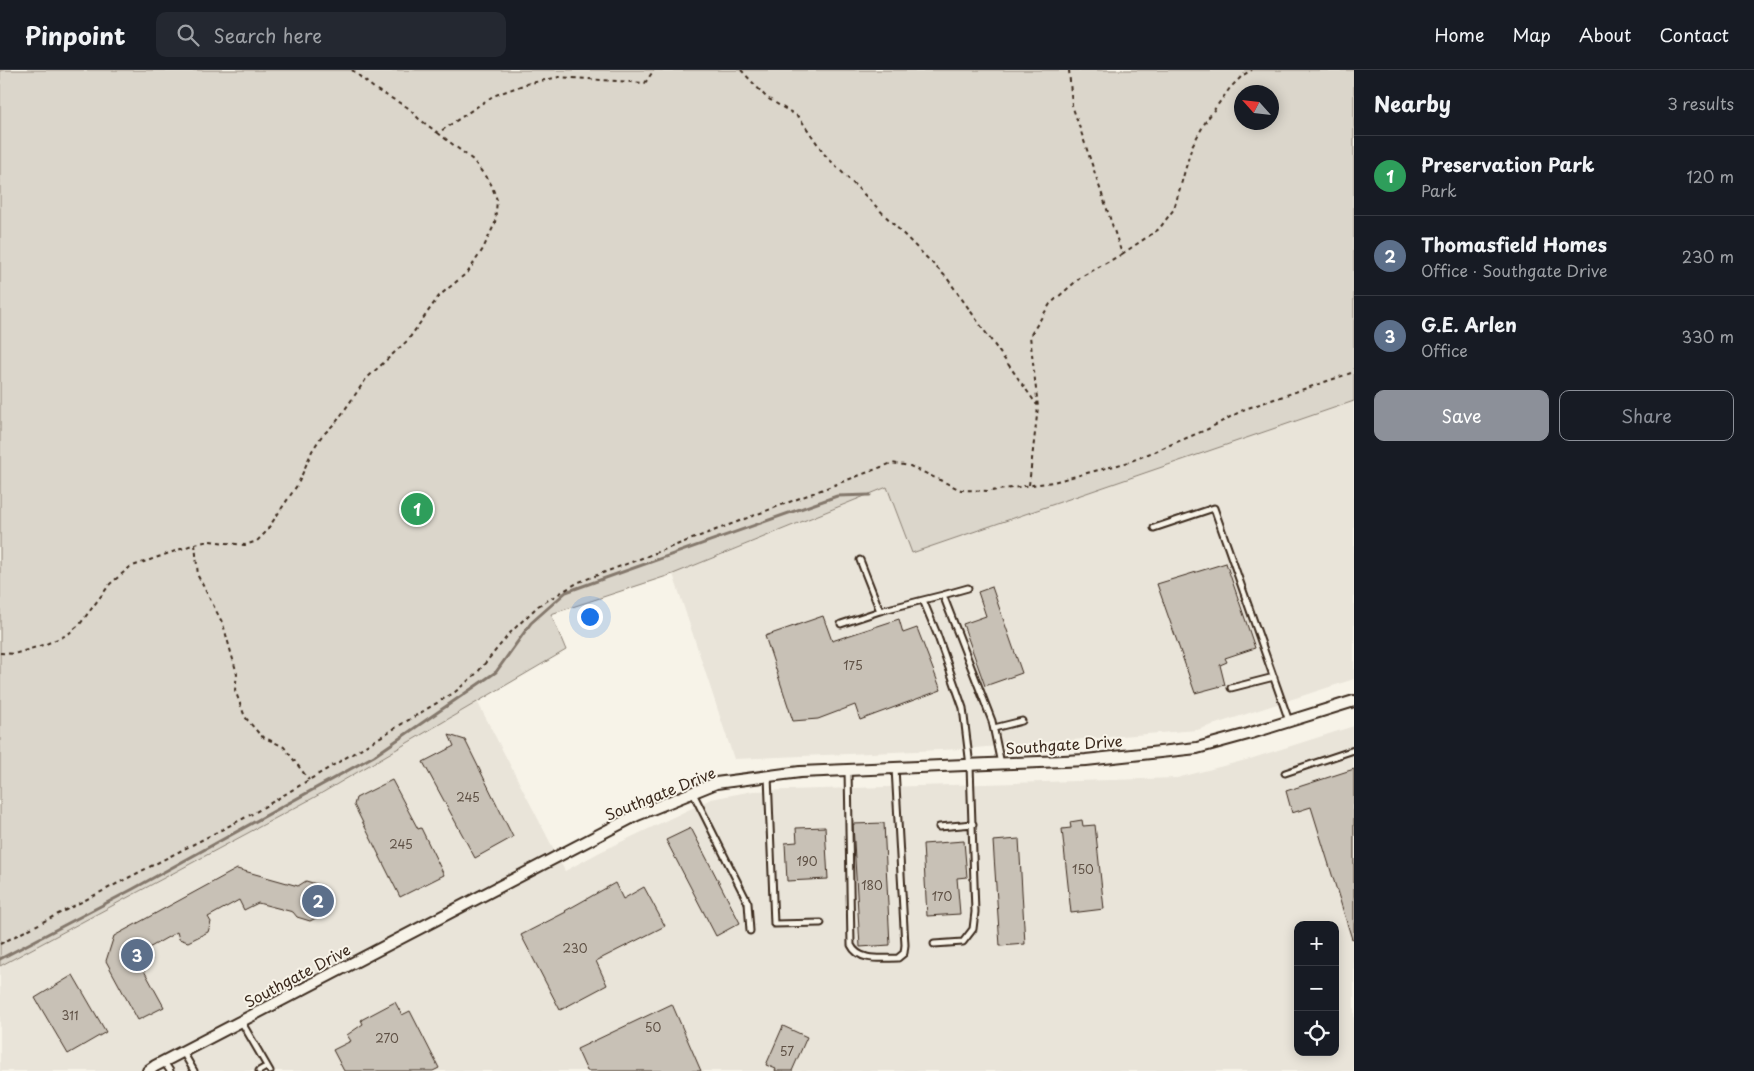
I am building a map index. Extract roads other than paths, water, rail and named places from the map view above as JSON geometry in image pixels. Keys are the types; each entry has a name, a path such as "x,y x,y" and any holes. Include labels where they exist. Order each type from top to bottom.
{"street":[{"name":"Southgate Drive","path":"148,1071 637,815 716,783 800,772 1086,760 1197,748 1354,701"}],"lane":[{"path":"1154,528 1214,508 1289,721"},
{"path":"860,560 880,611"},
{"path":"841,624 880,611 968,588"},
{"path":"943,595 994,728 1001,764"},
{"path":"923,600 938,634 963,708 970,766 973,824 975,912 973,930 963,942 934,944"},
{"path":"1231,688 1274,676"},
{"path":"994,728 1022,721"},
{"path":"1285,774 1354,750"},
{"path":"848,770 851,946 853,951 860,956 898,958 904,952 905,945 895,768"},
{"path":"768,776 774,924 820,923"},
{"path":"693,792 748,903 750,932"},
{"path":"939,826 973,824"},
{"path":"241,1022 268,1069 259,1071"},
{"path":"183,1051 194,1071"},
{"path":"164,1061 170,1071"}],"waterway":[{"path":"0,959 133,889 374,756 496,672 531,623 566,592 837,496 870,495"}],"place":[{"name":"Preservation Park","path":"417,509"},
{"name":"Thomasfield Homes","path":"318,901"},
{"name":"G.E. Arlen","path":"137,955"}]}
